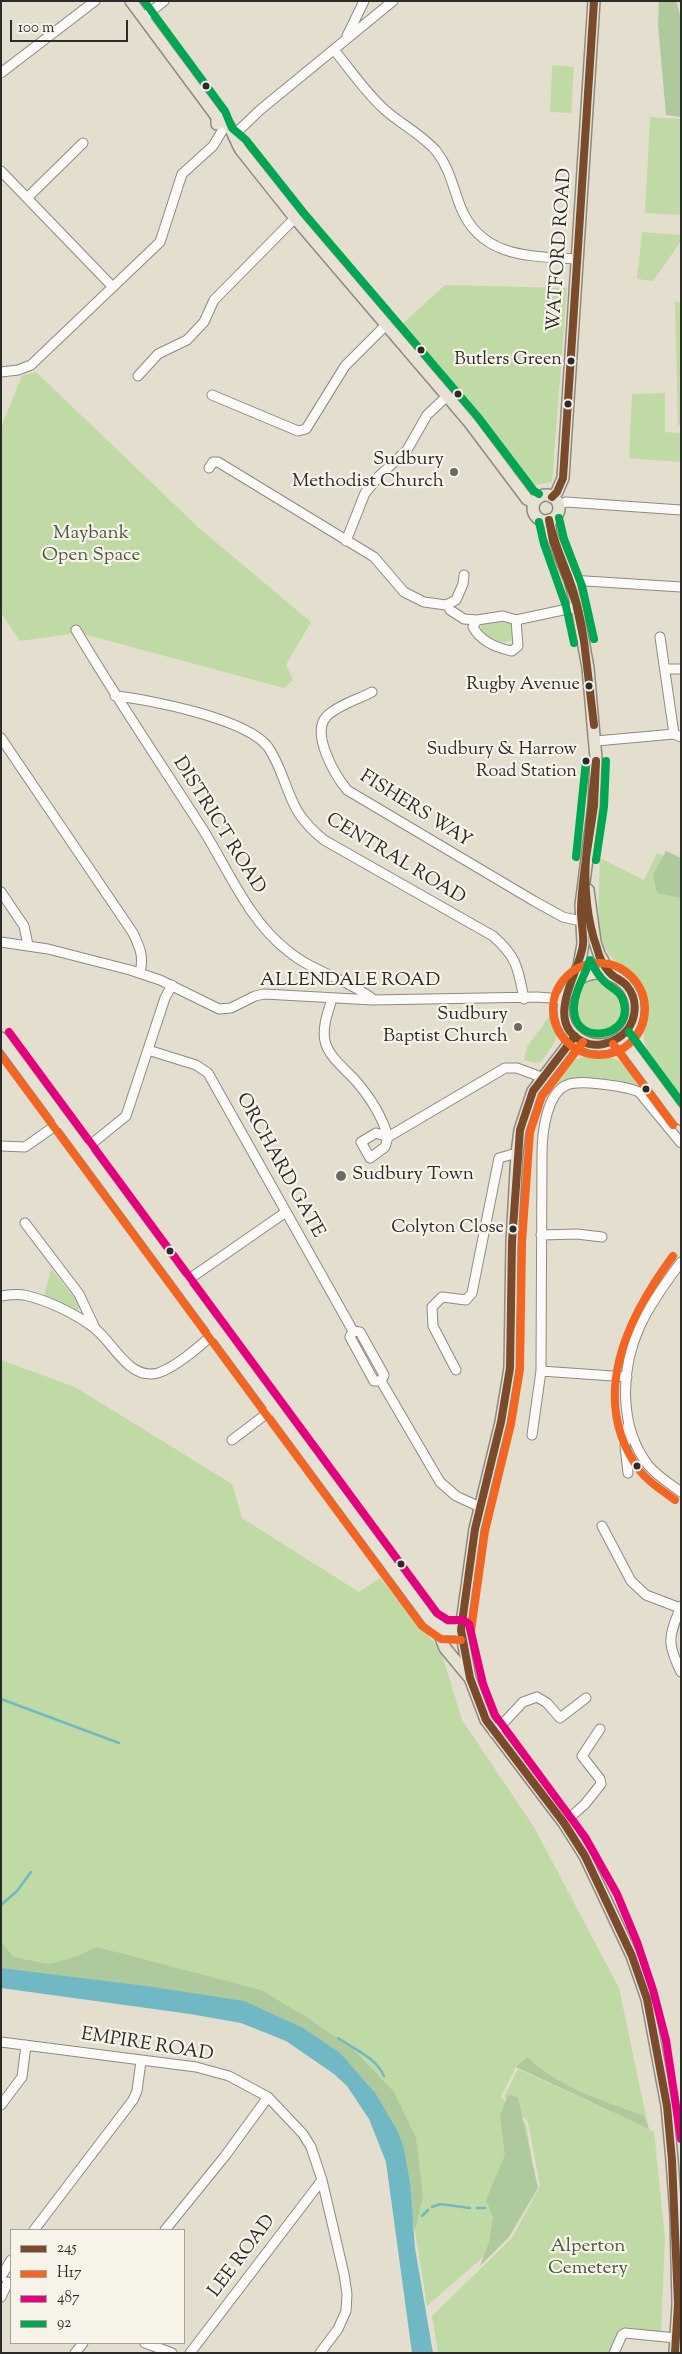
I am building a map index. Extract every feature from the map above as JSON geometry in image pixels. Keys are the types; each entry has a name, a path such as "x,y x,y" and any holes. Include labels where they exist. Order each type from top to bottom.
{"main road":[{"path":"131,1 216,117 222,131 232,144 236,140"},
{"name":"WATFORD ROAD","path":"555,501 563,478 594,1"},
{"path":"216,117 222,119 295,218 447,396 527,499 534,503"},
{"path":"543,496 555,501 557,515 549,520 542,520 536,516 534,503 543,496"},
{"path":"549,520 551,534 570,580 577,607 588,668 596,741 594,805 580,905 583,944 579,966 572,985 563,1000 563,1011 566,1024 575,1036 594,1045 611,1043 621,1038 633,1022 635,1007 633,997 626,984 611,975 595,973 583,977 572,985"},
{"path":"586,864 588,904 595,942 599,954 611,975"},
{"path":"575,1036 533,1091 520,1130 517,1153 510,1368 501,1422 481,1505 465,1587 461,1630 470,1678 486,1720 494,1733 564,1822 602,1887 632,1956 647,1999 667,2106 672,2160 676,2216 675,2353"},
{"path":"1,1038 436,1626 445,1648 470,1678"},
{"path":"621,1038 681,1119"},
{"path":"436,1626 446,1630 461,1630"}],"street":[{"path":"1,73 95,1"},
{"path":"143,18 164,1"},
{"path":"346,39 364,1"},
{"path":"236,140 260,110 393,1"},
{"path":"334,50 382,108 424,139 438,153 454,184 466,219 480,236 506,252 578,259"},
{"path":"1,372 22,369 31,365 160,242 182,174 213,146 222,131"},
{"path":"27,198 83,143"},
{"path":"1,171 109,283"},
{"path":"138,376 158,354 187,340 204,322 214,300 295,218"},
{"path":"212,395 298,431 306,429 345,366 386,325"},
{"path":"346,541 365,493 380,475 407,450 427,415 447,396"},
{"path":"209,468 213,462 218,462 374,557 404,592 433,608 456,600 463,584 464,575"},
{"path":"555,501 681,510"},
{"path":"570,580 681,587"},
{"path":"450,610 464,619 477,620 503,616 516,620 577,607"},
{"path":"477,620 473,627 477,634 495,647 512,651 518,646 516,620"},
{"name":"DISTRICT ROAD","path":"76,630 115,696 202,829 254,914 267,931 287,951 314,968 362,991 373,1000"},
{"path":"596,741 677,735 660,636"},
{"path":"665,669 681,669"},
{"name":"FISHERS WAY","path":"372,692 331,713 325,718 321,729 321,738 328,755 347,790 534,901 563,917 581,921"},
{"name":"CENTRAL ROAD","path":"115,696 141,698 193,711 216,718 256,737 268,747 297,811 308,827 324,840 493,936 509,950 517,965 524,999"},
{"path":"1,738 133,933 143,959 140,973"},
{"path":"1,892 24,926 28,945"},
{"name":"ALLENDALE ROAD","path":"1,942 28,945 140,973 172,985 219,1009 231,1008 264,994 373,1000 563,1000"},
{"path":"84,1150 126,1116 172,985"},
{"path":"332,999 324,1028 325,1043 365,1093 384,1122 388,1137 505,1068 517,1068 542,1077"},
{"name":"ORCHARD GATE","path":"148,1050 196,1066 208,1073 353,1331 350,1337 374,1381 381,1381 440,1482 456,1496 481,1505"},
{"path":"532,1435 541,1371 542,1136 547,1111 558,1091 565,1085 597,1084 629,1087 639,1092 681,1143"},
{"path":"1,1146 26,1147 62,1121"},
{"path":"456,1370 433,1326 432,1307 442,1297 466,1300 472,1294 499,1158 517,1153"},
{"path":"182,1284 286,1212"},
{"path":"26,1223 79,1294 95,1328 132,1368 146,1373 157,1373 172,1365 217,1331"},
{"path":"541,1235 577,1234 602,1237"},
{"path":"681,1262 639,1327 631,1354 625,1406 628,1425 638,1449 649,1466 681,1492"},
{"path":"1,1296 23,1295 58,1307 95,1328"},
{"path":"541,1371 627,1377"},
{"path":"232,1440 274,1408"},
{"path":"628,1425 625,1446 628,1473"},
{"path":"602,1526 631,1581 646,1594 680,1607 669,1642 681,1672"},
{"path":"494,1733 523,1702 536,1697 547,1703 560,1718 586,1698"},
{"path":"564,1822 585,1804 601,1784 600,1779 582,1756 600,1728"},
{"name":"EMPIRE ROAD","path":"1,2042 212,2071 246,2084 268,2096 304,2134 316,2160 344,2274 347,2294 346,2311 338,2329 320,2353"},
{"path":"1,2105 22,2077 26,2045"},
{"path":"35,2229 133,2100 137,2091 141,2061"},
{"path":"166,2229 225,2156 268,2096"},
{"name":"LEE ROAD","path":"190,2353 322,2180"},
{"path":"1,2297 10,2264"},
{"path":"614,2353 622,2335 625,2333 676,2338"},
{"path":"147,2344 172,2353"}],"green space":[{"path":"659,1 676,1 681,18 681,117 666,115 658,25"},
{"path":"552,65 574,67 571,113 550,112"},
{"path":"650,117 681,119 681,215 645,213"},
{"path":"642,232 681,235 681,241 653,281 637,279"},
{"name":"Butlers Green","path":"445,285 567,288 552,482 529,486 526,483 466,404 400,326"},
{"path":"675,302 681,302 681,425 678,425"},
{"name":"Maybank Open Space","path":"36,372 199,528 311,622 286,665 293,680 284,688 87,635 70,634 20,641 1,613 1,427 22,376"},
{"path":"665,393 665,432 681,433 681,462 629,458 632,394"},
{"path":"502,621 511,624 513,640 500,641 481,630 482,623"},
{"path":"666,851 681,858 681,898 657,893 653,875"},
{"path":"657,853 681,865 681,1101 659,1072 646,1048 644,1033 647,996 643,985 635,976 612,958 606,950 600,925 600,858 644,880"},
{"path":"600,978 617,983 622,987 626,992 631,1009 626,1026 622,1031 617,1035 600,1040 583,1035 578,1031 574,1026 569,1009 574,992 578,987 583,983"},
{"path":"551,1014 557,1028 556,1039 541,1062 535,1063 524,1060 527,1047"},
{"path":"589,1055 614,1058 619,1061 638,1085 583,1079 563,1082 555,1086 553,1084 570,1061"},
{"path":"51,1269 79,1303 80,1308 77,1310 44,1296"},
{"name":"Alperton Cemetery","path":"1,1360 75,1387 232,1484 242,1518 359,1592 380,1578 441,1651 462,1720 534,1827 619,1988 649,2130 654,2132 665,2239 661,2332 621,2329 610,2353 438,2353 432,2316 512,2238 540,2186 528,2122 504,2097 518,2069 638,2124 516,2067 501,2097 526,2124 536,2186 512,2232 427,2306 415,2231 397,2143 377,2096 325,2043 268,2013 1,1970"},
{"path":"1,1941 13,1957 49,1964 75,1957 97,1947 261,1990 308,2018 355,2051 394,2092 416,2138 423,2196 415,2231 397,2143 377,2096 325,2043 268,2013 1,1970"},
{"path":"527,2057 539,2068 567,2085 644,2116 649,2129 516,2067"},
{"path":"508,2095 518,2097 538,2188 509,2237 480,2266 489,2242 493,2217 486,2200 505,2155 500,2115"}],"water":[{"path":"1,1968 146,1986 244,2001 303,2028 340,2053 376,2094 398,2132 404,2149 410,2183 415,2248 433,2353 412,2353 386,2162 369,2119 347,2086 334,2074 286,2041 241,2023 190,2014 1,1988"}],"waterway":[{"path":"1,1699 119,1743"},
{"path":"1,1905 17,1891 31,1872"},
{"path":"338,2038 370,2059 384,2076"},
{"path":"432,2207 440,2204 470,2208"},
{"path":"477,2208 485,2208"},
{"path":"422,2216 428,2210"}],"transit line":[{"name":"92","path":"144,1 225,111 232,128 246,140 303,212 478,417 534,491 539,494"},
{"name":"245","path":"552,497 557,492 563,478 594,1"},
{"name":"92","path":"559,518 564,539 582,586 594,639"},
{"name":"245","path":"549,520 555,541 573,592 580,616 584,641 576,603 553,541 549,520"},
{"name":"92","path":"539,522 544,544 566,606 574,643"},
{"name":"245","path":"584,641 594,725"},
{"name":"245","path":"584,641 594,725"},
{"name":"92","path":"576,857 586,761"},
{"name":"245","path":"586,858 596,761"},
{"name":"245","path":"586,858 594,806 596,761"},
{"name":"92","path":"596,860 604,807 606,761"},
{"name":"245","path":"586,858 587,904 599,955 609,972 627,986 634,999 635,1007 632,1021 624,1033 611,1042 598,1045 586,1043 573,1035 566,1024 564,1012 566,998 583,945 581,904 586,858"},
{"name":"92","path":"590,960 600,977 619,993 624,1004 624,1015 620,1024 612,1030 602,1033 592,1033 583,1029 577,1022 574,1010 577,991 590,960"},
{"name":"H17","path":"599,963 617,966 632,976 642,991 645,1009 642,1027 632,1042 617,1052 599,1055 581,1052 566,1042 556,1027 553,1009 556,991 566,976 581,966 599,963"},
{"name":"487","path":"9,1032 437,1613 448,1620 463,1620 469,1624 483,1684 495,1715 585,1837 617,1894 637,1942 653,1990 666,2040 681,2139"},
{"name":"92","path":"629,1032 681,1102"},
{"name":"245","path":"575,1036 533,1091 520,1130 512,1242 510,1368 501,1422 475,1529 461,1630 470,1678 486,1720 564,1823 585,1856 632,1956 647,1999 667,2106 672,2160 678,2304 675,2353"},
{"name":"H17","path":"471,1631 485,1531 511,1424 520,1369 522,1242 530,1132 542,1096 583,1042"},
{"name":"H17","path":"613,1044 673,1125"},
{"name":"H17","path":"1,1055 422,1626 441,1639 461,1640"},
{"name":"H17","path":"673,1256 656,1280 628,1332 619,1360 615,1388 616,1416 624,1444 640,1471 656,1487 675,1500"}],"place":[{"name":"Butlers Green","path":"571,361"},
{"name":"Sudbury Methodist Church","path":"454,472"},
{"name":"Rugby Avenue","path":"589,686"},
{"name":"Sudbury & Harrow Road Station","path":"586,761"},
{"name":"Sudbury Baptist Church","path":"518,1027"},
{"name":"Sudbury Town","path":"341,1176"},
{"name":"Colyton Close","path":"513,1229"}]}
